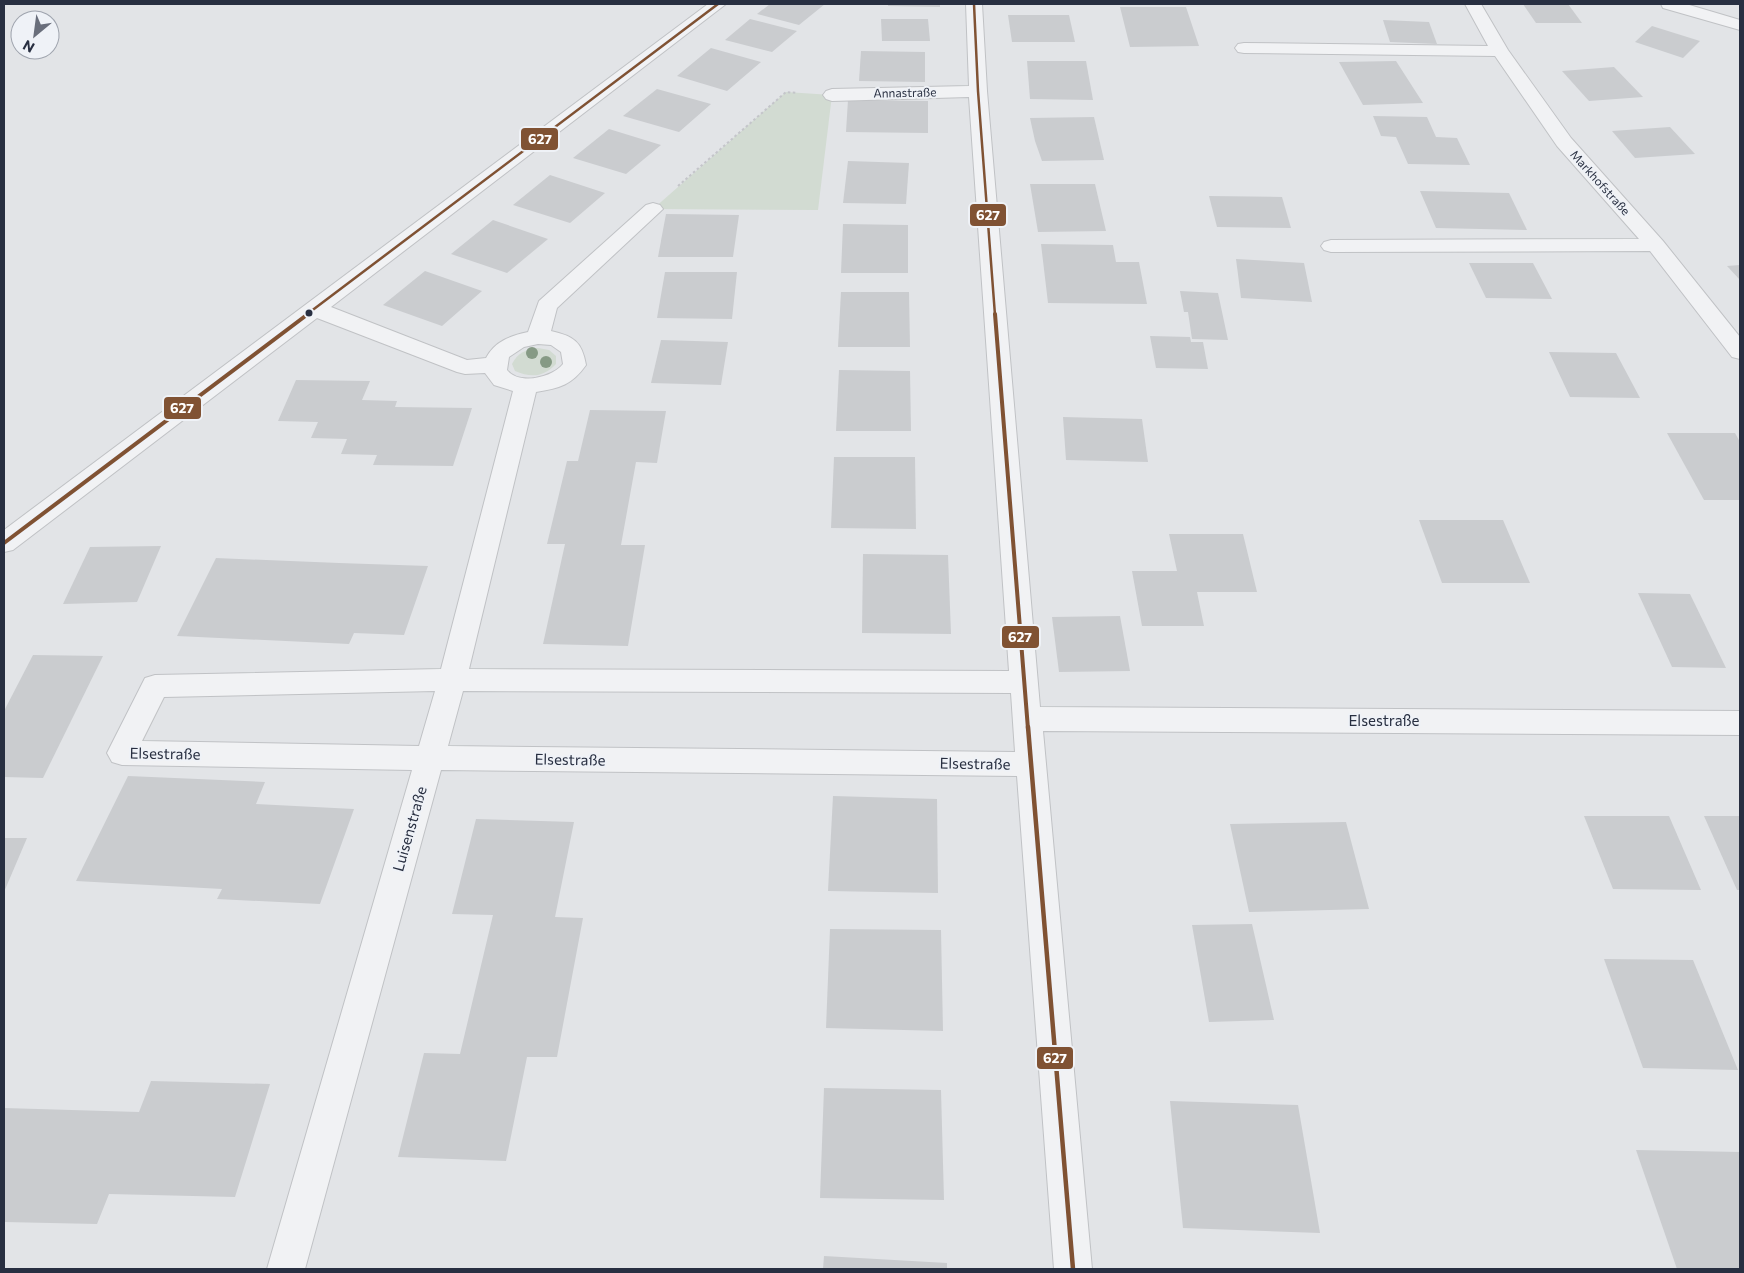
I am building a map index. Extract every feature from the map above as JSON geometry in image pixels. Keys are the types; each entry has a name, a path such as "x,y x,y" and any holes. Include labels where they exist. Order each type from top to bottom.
{"street":[{"path":"4,543 718,4"},
{"path":"974,4 978,91 1024,682 1073,1269"},
{"name":"Markhofstraße","path":"1473,4 1500,51 1564,142 1656,245 1740,352"},
{"path":"1669,4 1740,25"},
{"path":"1244,48 1500,51"},
{"name":"Annastraße","path":"832,95 978,91"},
{"path":"538,337 547,306 653,209"},
{"path":"1330,246 1656,245"},
{"path":"313,308 465,367 496,366"},
{"path":"538,337 552,338 563,342 571,349 574,357 573,366 566,374 554,381 526,387 514,385 504,380 498,373 496,366 498,358 504,350 520,341 538,337"},
{"name":"Luisenstraße","path":"286,1269 452,680 526,387"},
{"name":"Elsestraße","path":"1024,682 452,680 155,686 122,753 1032,764"},
{"name":"Elsestraße","path":"1028,719 1740,723"}],"path":[{"path":"653,209 786,92 832,95"}],"shaded area":[{"path":"786,92 832,95 818,210 653,209"},
{"path":"538,348 549,350 556,356 556,364 547,372 537,375 526,375 515,371 512,364 520,354"}],"building":[{"path":"770,4 825,4 799,25 757,14"},
{"path":"888,4 940,4 940,7 888,6"},
{"path":"1523,4 1568,4 1582,23 1536,23"},
{"path":"1120,7 1186,7 1199,46 1130,47"},
{"path":"1008,15 1069,15 1075,42 1012,42"},
{"path":"750,19 797,31 772,52 725,40"},
{"path":"881,19 928,19 930,41 882,41"},
{"path":"1383,20 1429,22 1437,44 1390,42"},
{"path":"1652,26 1700,41 1683,58 1635,42"},
{"path":"711,48 761,62 727,91 677,76"},
{"path":"861,51 925,52 925,82 859,81"},
{"path":"1027,61 1086,61 1093,100 1030,99"},
{"path":"1396,61 1423,103 1363,105 1339,62"},
{"path":"1614,67 1643,97 1589,101 1562,71"},
{"path":"657,89 711,104 679,132 623,116"},
{"path":"848,100 928,101 928,133 846,132"},
{"path":"1373,116 1427,117 1436,137 1457,138 1470,165 1408,164 1396,137 1381,136"},
{"path":"1094,117 1104,160 1042,161 1030,118"},
{"path":"1670,127 1695,154 1635,158 1612,131"},
{"path":"609,129 661,145 626,174 573,158"},
{"path":"848,161 909,163 906,204 843,203"},
{"path":"550,175 605,193 570,223 513,205"},
{"path":"1030,184 1095,184 1106,231 1038,232"},
{"path":"1420,191 1509,193 1527,230 1436,228"},
{"path":"1209,196 1282,197 1291,228 1217,227"},
{"path":"666,214 739,215 733,257 658,257"},
{"path":"493,220 548,239 507,273 451,254"},
{"path":"843,224 908,225 908,273 841,273"},
{"path":"1041,244 1113,245 1116,262 1139,262 1147,304 1048,303"},
{"path":"1236,259 1304,263 1312,302 1241,298"},
{"path":"1469,263 1533,263 1552,299 1486,298"},
{"path":"1740,265 1740,280 1727,266"},
{"path":"425,271 482,291 442,326 383,305"},
{"path":"665,272 737,272 732,319 657,318"},
{"path":"1180,291 1218,293 1228,340 1192,339 1188,312 1184,312"},
{"path":"841,292 909,292 910,347 838,347"},
{"path":"1150,336 1190,337 1191,342 1203,342 1208,369 1156,368"},
{"path":"661,340 728,342 721,385 651,383"},
{"path":"1549,352 1616,353 1640,398 1570,397"},
{"path":"839,370 910,371 911,431 836,431"},
{"path":"296,380 370,381 362,400 397,401 395,407 472,408 453,466 373,465 377,455 341,454 347,439 311,438 318,422 278,421"},
{"path":"590,410 666,411 657,463 636,462 621,545 645,545 628,646 543,644 565,544 547,544 567,461 578,461"},
{"path":"1063,417 1142,419 1148,462 1066,460"},
{"path":"1667,433 1735,433 1740,442 1740,500 1704,500"},
{"path":"834,457 915,457 916,529 831,528"},
{"path":"1419,520 1503,520 1530,583 1442,583"},
{"path":"1169,534 1243,534 1257,592 1197,592 1204,626 1142,626 1132,571 1177,571"},
{"path":"161,546 137,602 63,604 90,547"},
{"path":"863,554 948,555 951,634 862,633"},
{"path":"216,558 428,566 404,635 354,633 349,644 177,636"},
{"path":"1638,593 1690,594 1726,668 1672,667"},
{"path":"1120,616 1130,671 1059,672 1052,617"},
{"path":"33,655 103,656 43,778 4,777 4,711"},
{"path":"128,776 265,782 256,804 354,809 320,904 217,899 222,889 76,881"},
{"path":"833,796 937,799 938,893 828,891"},
{"path":"1584,816 1669,816 1701,890 1613,889"},
{"path":"1704,816 1740,816 1740,890 1737,890"},
{"path":"476,819 574,822 555,917 583,918 557,1057 527,1057 506,1161 398,1157 424,1053 460,1054 493,915 452,914"},
{"path":"1346,822 1369,909 1249,912 1230,824"},
{"path":"4,838 27,838 4,892"},
{"path":"1252,924 1274,1020 1209,1022 1192,925"},
{"path":"830,929 941,930 943,1031 826,1028"},
{"path":"1604,959 1693,960 1738,1070 1643,1068"},
{"path":"151,1081 270,1084 235,1197 109,1194 97,1224 4,1222 4,1108 139,1112"},
{"path":"824,1088 941,1090 944,1200 820,1198"},
{"path":"1170,1101 1298,1105 1320,1233 1183,1228"},
{"path":"1636,1150 1740,1152 1740,1269 1677,1269"},
{"path":"824,1256 947,1263 947,1269 823,1269"}],"transit line":[{"name":"627","path":"4,543 718,4"},
{"name":"627","path":"974,4 978,91 1024,682 1073,1269"}]}
